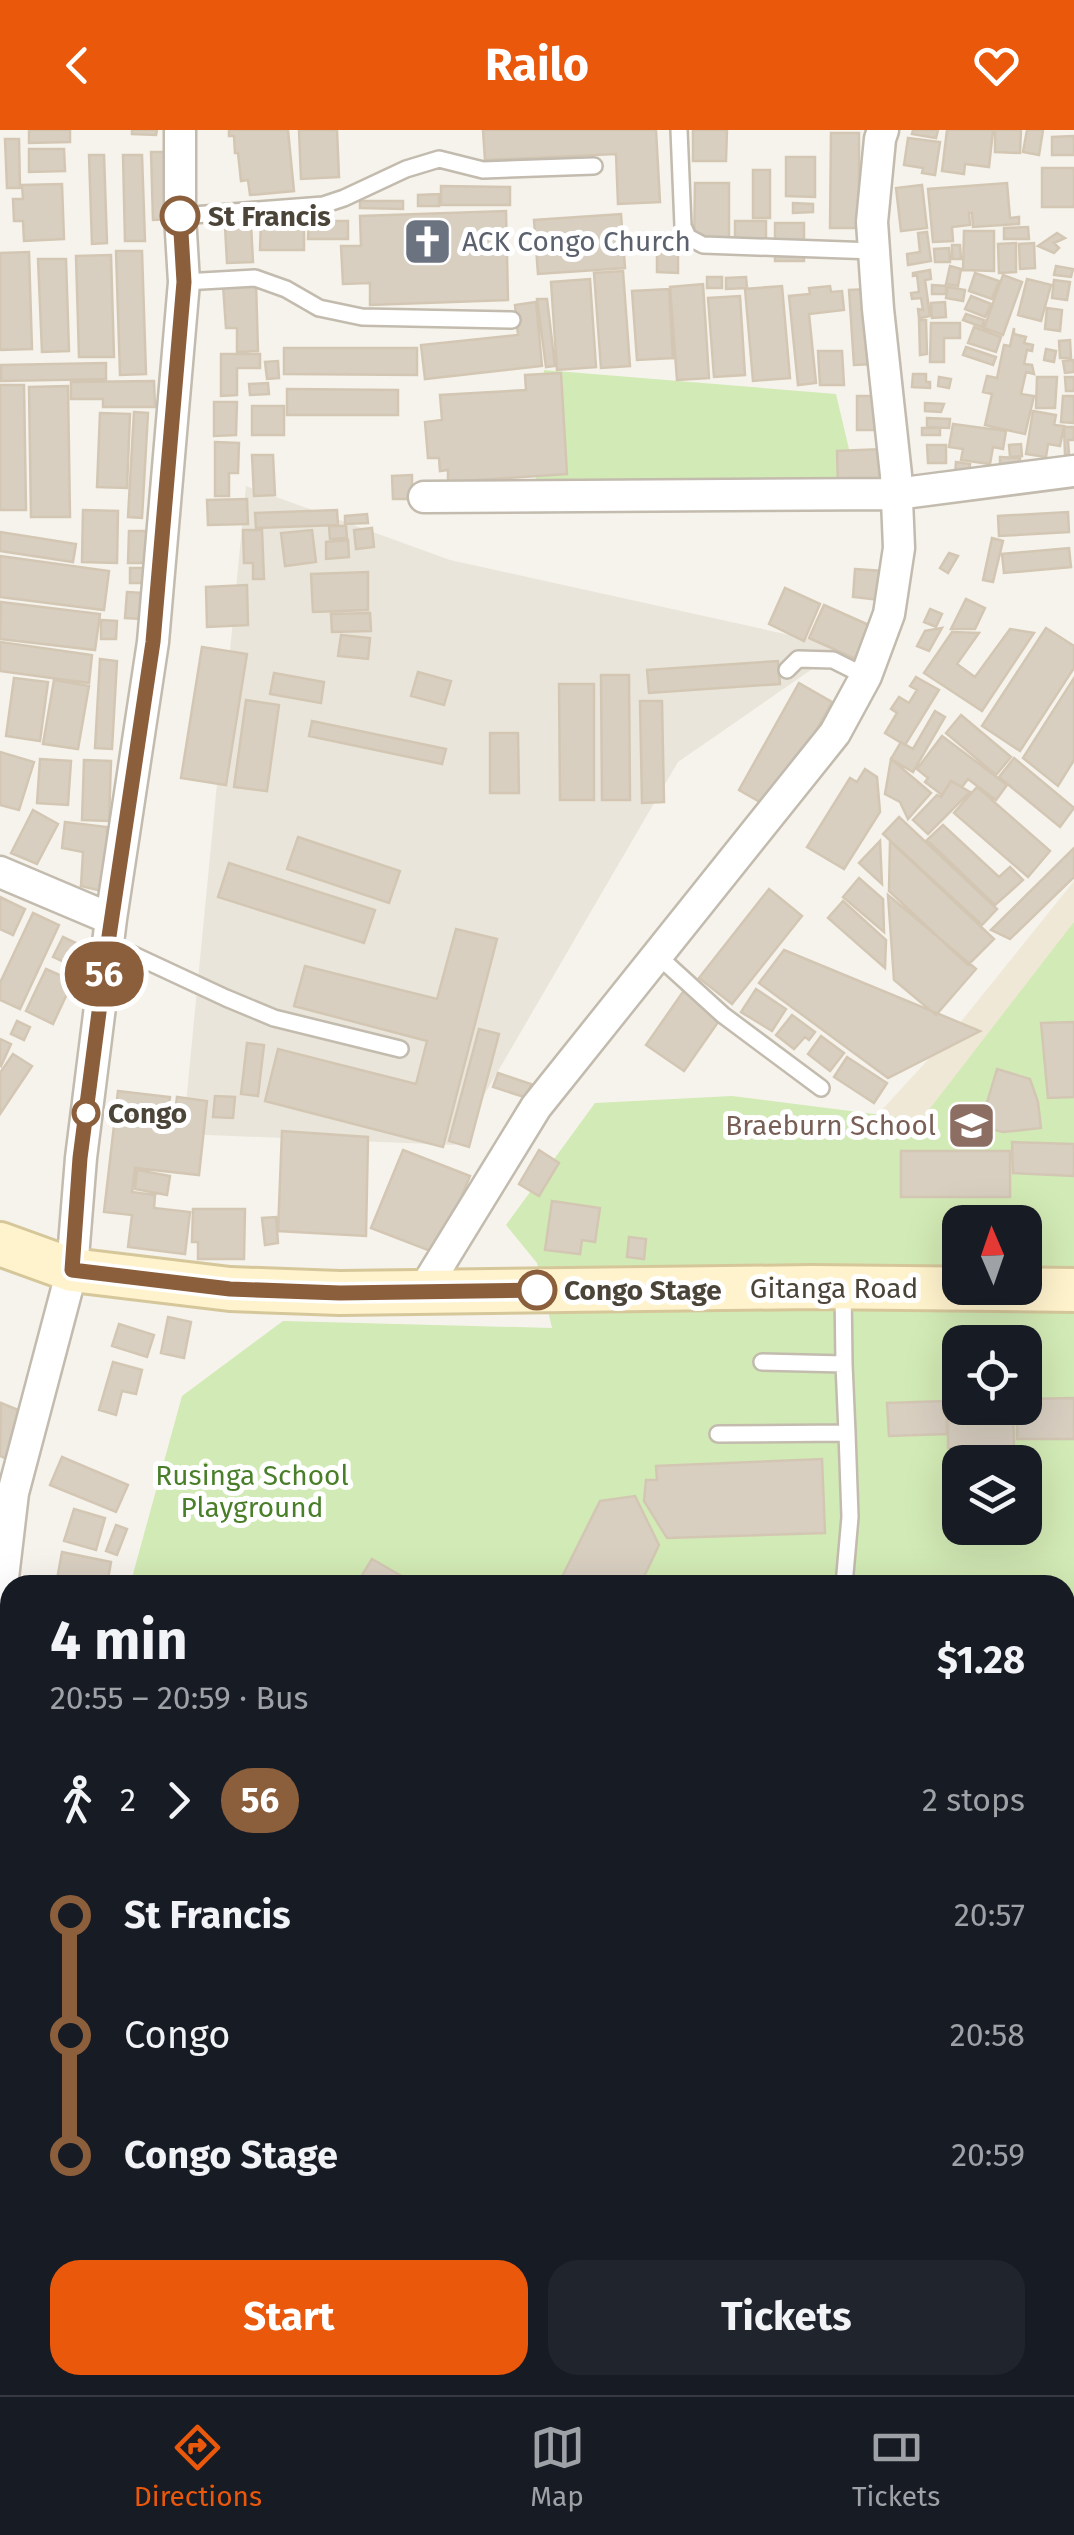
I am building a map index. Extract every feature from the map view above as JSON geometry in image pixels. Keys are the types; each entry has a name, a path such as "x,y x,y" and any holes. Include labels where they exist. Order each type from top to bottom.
{"main road":[{"name":"Gitanga Road","path":"0,1244 72,1270 230,1289 340,1293 1074,1290"}],"street":[{"path":"3,1575 12,1493 72,1270 80,1158 109,931 153,642 184,282 180,130"},
{"path":"423,1290 536,1107 835,732 867,672 889,614 899,548 872,222 882,130"},
{"path":"424,497 896,494 1074,471"},
{"path":"0,872 109,931"}],"lane":[{"path":"679,130 684,226 688,237 703,245 874,251"},
{"path":"180,216 323,205 439,159 483,170 594,166"},
{"path":"184,282 256,278 319,308 362,317 512,320"},
{"path":"787,670 798,659 832,660 867,672"},
{"path":"109,931 226,998 274,1018 400,1049"},
{"path":"658,955 723,1014 821,1088"},
{"path":"843,1288 850,1517 845,1575"},
{"path":"762,1362 844,1364"},
{"path":"718,1434 847,1433"}],"shaded area":[{"name":"Congo","path":"246,486 450,560 844,647 678,762 455,1145 183,1134"},
{"name":"Braeburn School","path":"1074,881 1074,1221 1042,1221 1042,1205 942,1205 942,1221 789,1211 947,1039"}],"green space":[{"path":"544,370 836,394 861,500 533,514"},
{"name":"Rusinga School Playground","path":"1074,922 1074,1575 133,1575 182,1396 283,1321 552,1328 537,1263 506,1225 595,1103 732,1096 921,1120"}],"building":[{"path":"29,130 70,130 70,142 29,143"},
{"path":"132,130 157,130 156,135 132,134"},
{"path":"229,130 288,130 294,191 250,195 248,180 241,181 234,136 229,136"},
{"path":"299,130 337,130 339,177 301,179"},
{"path":"483,130 656,130 660,202 618,204 616,154 485,160"},
{"path":"693,130 727,130 726,161 693,161"},
{"path":"913,130 938,130 936,138 912,134"},
{"path":"947,130 993,130 989,167 965,164 964,174 942,171"},
{"path":"995,130 1021,130 1020,153 995,152"},
{"path":"1027,130 1043,130 1039,155 1023,152"},
{"path":"831,133 859,133 859,228 830,228"},
{"path":"1074,136 1074,155 1052,155 1052,137"},
{"path":"908,138 940,142 935,175 904,165"},
{"path":"5,139 19,139 20,188 7,188"},
{"path":"29,149 64,149 65,171 29,172"},
{"path":"151,152 170,152 172,219 153,220"},
{"path":"89,155 104,155 107,243 92,244"},
{"path":"123,155 142,155 145,241 125,241"},
{"path":"786,157 815,157 815,197 786,196"},
{"path":"1042,168 1074,168 1074,207 1042,207"},
{"path":"753,170 770,170 770,218 753,218"},
{"path":"695,183 729,183 729,249 694,249"},
{"path":"1007,183 1010,218 1019,217 1019,224 973,227 969,213 970,225 952,227 953,241 933,242 928,189"},
{"path":"62,184 64,239 24,241 23,221 14,221 13,199 23,199 22,185"},
{"path":"922,185 927,228 901,231 896,188"},
{"path":"441,186 510,187 510,205 441,205"},
{"path":"439,194 439,206 418,206 418,195"},
{"path":"360,201 403,201 403,209 360,208"},
{"path":"793,203 813,204 813,212 793,213"},
{"path":"506,211 508,300 370,305 370,283 343,284 341,246 361,246 360,216"},
{"path":"621,214 625,268 538,274 534,220"},
{"path":"261,220 304,220 304,250 260,250"},
{"path":"309,221 348,221 348,239 308,239"},
{"path":"735,221 766,221 766,254 735,254"},
{"path":"775,223 804,223 804,261 775,261"},
{"path":"251,224 253,262 227,263 225,226"},
{"path":"1028,227 1029,239 1004,239 1004,228"},
{"path":"964,231 994,231 994,271 963,270"},
{"path":"927,232 931,261 908,265 907,254 920,252 918,233"},
{"path":"1057,233 1065,238 1054,243 1059,248 1054,253 1038,246"},
{"path":"1016,243 1016,272 999,273 998,244"},
{"path":"1034,243 1035,268 1020,269 1019,244"},
{"path":"952,245 960,245 961,259 952,259"},
{"path":"949,248 950,262 935,262 934,249"},
{"path":"116,251 142,251 146,374 120,375"},
{"path":"29,252 32,349 0,350 0,253"},
{"path":"657,253 678,253 678,273 657,272"},
{"path":"111,255 114,357 79,357 76,256"},
{"path":"38,259 66,259 69,351 42,352"},
{"path":"950,266 961,269 958,286 946,284"},
{"path":"1056,266 1073,269 1071,277 1054,275"},
{"path":"930,270 931,279 925,280 930,316 919,318 918,309 923,310 921,298 912,299 911,293 919,292 917,275 913,273"},
{"path":"623,271 630,366 601,368 594,273"},
{"path":"975,273 999,281 992,299 969,291"},
{"path":"1003,275 1022,282 1003,335 984,328"},
{"path":"707,277 722,277 722,288 707,288"},
{"path":"746,277 747,288 726,289 726,278"},
{"path":"590,279 596,367 557,370 551,282"},
{"path":"1027,279 1051,285 1041,321 1018,315"},
{"path":"1054,280 1070,282 1067,300 1052,298"},
{"path":"256,283 258,351 237,352 237,328 226,328 223,285"},
{"path":"703,284 709,378 677,380 670,287"},
{"path":"932,285 946,286 946,294 932,294"},
{"path":"782,286 790,378 753,381 745,289"},
{"path":"830,286 831,292 842,291 844,310 809,314 816,383 798,385 789,296 810,294 809,288"},
{"path":"948,287 965,290 963,301 946,298"},
{"path":"669,289 673,358 637,360 632,291"},
{"path":"869,289 874,364 854,365 849,290"},
{"path":"740,296 745,375 714,377 708,298"},
{"path":"971,296 991,304 985,317 965,309"},
{"path":"537,299 547,299 555,366 546,367"},
{"path":"536,302 542,366 425,379 421,345 518,335 515,305"},
{"path":"945,302 946,317 932,318 931,303"},
{"path":"1047,308 1062,310 1060,331 1045,329"},
{"path":"966,314 984,320 982,327 963,320"},
{"path":"919,320 926,320 927,354 920,355"},
{"path":"931,323 960,323 960,338 944,338 944,362 930,362"},
{"path":"974,327 1001,337 996,352 968,343"},
{"path":"1014,328 1014,334 1026,337 1024,343 1033,345 1032,351 1027,350 1024,364 1032,365 1034,374 1026,372 1021,394 1034,396 1025,434 985,425 992,394 983,392 987,376 997,378 1004,345 1010,346"},
{"path":"1070,340 1071,358 1060,358 1059,341"},
{"path":"966,347 996,357 993,365 963,355"},
{"path":"284,348 417,348 417,375 284,374"},
{"path":"1046,349 1056,351 1054,362 1044,360"},
{"path":"818,351 842,351 844,385 820,385"},
{"path":"221,354 260,354 260,368 237,368 237,395 221,396"},
{"path":"1074,360 1074,372 1065,373 1063,361"},
{"path":"278,361 279,378 267,379 265,362"},
{"path":"106,363 106,379 1,381 1,365"},
{"path":"561,373 567,474 448,482 448,470 440,471 439,458 428,458 425,422 442,420 440,395 526,390 525,375"},
{"path":"913,374 926,374 930,388 912,387"},
{"path":"939,377 951,379 949,388 938,386"},
{"path":"1037,377 1057,377 1055,408 1036,408"},
{"path":"1065,377 1074,377 1074,391 1066,391"},
{"path":"154,381 155,407 103,407 103,399 71,399 71,382"},
{"path":"268,383 269,394 250,395 249,384"},
{"path":"0,385 24,385 26,510 0,510"},
{"path":"68,386 70,517 31,517 29,387"},
{"path":"287,389 398,390 398,415 287,415"},
{"path":"857,396 878,396 878,430 857,430"},
{"path":"1063,396 1074,396 1074,423 1061,422"},
{"path":"214,402 237,402 236,435 214,436"},
{"path":"925,403 944,404 941,412 925,411"},
{"path":"252,406 284,406 284,435 252,435"},
{"path":"1033,411 1056,415 1054,425 1064,426 1060,446 1048,444 1046,457 1026,454"},
{"path":"134,412 148,413 142,518 128,517"},
{"path":"100,413 130,414 127,488 97,487"},
{"path":"927,418 950,419 949,428 927,427"},
{"path":"953,424 1006,431 1003,449 993,447 990,464 961,460 963,449 949,447"},
{"path":"1064,427 1074,427 1074,440 1068,440 1069,454 1065,455"},
{"path":"922,428 940,428 940,435 922,435"},
{"path":"215,442 239,443 238,473 229,473 229,496 215,496"},
{"path":"1021,444 1022,456 1010,457 1009,445"},
{"path":"927,445 946,445 946,463 928,463"},
{"path":"883,449 884,486 838,487 837,451"},
{"path":"252,455 273,455 275,495 254,496"},
{"path":"1000,457 1020,458 1020,468 1000,467"},
{"path":"956,462 970,464 969,475 955,474"},
{"path":"412,475 412,499 393,499 392,476"},
{"path":"247,499 248,524 208,525 207,500"},
{"path":"83,510 118,511 117,563 82,562"},
{"path":"337,510 338,525 256,528 255,513"},
{"path":"1068,512 1069,532 999,536 998,516"},
{"path":"367,514 368,523 345,524 345,516"},
{"path":"329,526 346,526 347,538 330,539"},
{"path":"372,528 374,547 356,549 354,530"},
{"path":"243,530 262,530 264,579 253,579 253,563 244,563"},
{"path":"312,530 316,562 285,566 281,533"},
{"path":"129,531 153,531 152,563 128,563"},
{"path":"0,532 76,544 73,562 0,551"},
{"path":"992,538 1003,541 993,582 983,580"},
{"path":"348,540 349,557 326,559 326,542"},
{"path":"1069,548 1071,567 1004,573 1002,554"},
{"path":"949,553 958,556 948,573 940,568"},
{"path":"0,556 109,571 104,610 0,597"},
{"path":"130,568 148,568 148,583 130,583"},
{"path":"855,569 883,571 881,600 853,597"},
{"path":"368,572 368,610 313,612 311,574"},
{"path":"247,585 248,625 207,627 206,587"},
{"path":"785,588 820,604 804,641 769,624"},
{"path":"127,592 142,593 141,619 125,618"},
{"path":"966,599 985,608 975,629 951,629"},
{"path":"1,602 100,614 95,650 0,639"},
{"path":"824,605 880,630 865,663 809,638"},
{"path":"930,609 942,614 936,627 924,622"},
{"path":"370,613 371,631 332,632 331,614"},
{"path":"101,620 117,621 116,639 101,639"},
{"path":"942,628 929,651 917,646 925,631"},
{"path":"1046,628 1074,646 1074,668 1020,751 982,726"},
{"path":"1010,629 1034,633 982,711 924,673 952,632 979,633 957,664 975,677"},
{"path":"341,635 370,638 368,659 338,656"},
{"path":"0,642 92,655 89,683 0,671"},
{"path":"202,647 247,654 226,785 181,778"},
{"path":"100,659 117,661 112,749 95,748"},
{"path":"778,661 780,684 649,693 647,670"},
{"path":"418,672 451,681 444,705 411,696"},
{"path":"274,673 324,682 321,703 270,694"},
{"path":"601,675 629,675 630,800 602,800"},
{"path":"916,677 939,690 905,745 885,733 897,713 891,709 899,697 909,703 917,690 910,686"},
{"path":"14,678 48,682 40,741 6,736"},
{"path":"1074,678 1074,760 1058,786 1023,758"},
{"path":"54,680 89,686 78,749 43,744"},
{"path":"799,683 832,702 772,809 739,790"},
{"path":"559,684 594,684 594,800 560,800"},
{"path":"246,700 279,705 267,791 234,787"},
{"path":"640,701 662,701 664,802 642,803"},
{"path":"935,711 945,717 913,772 891,759 901,742 913,749"},
{"path":"961,715 1011,757 996,775 946,733"},
{"path":"312,721 446,749 442,764 309,736"},
{"path":"490,733 518,733 519,793 490,793"},
{"path":"942,736 1007,785 996,800 968,779 962,787 951,781 942,795 925,782 928,778 917,769"},
{"path":"0,752 34,762 19,810 0,805"},
{"path":"1014,758 1074,808 1060,827 999,777"},
{"path":"40,759 71,761 68,805 37,803"},
{"path":"891,759 931,793 908,819 900,802 885,794"},
{"path":"84,760 111,761 109,821 82,820"},
{"path":"865,769 877,777 880,812 844,869 807,847 850,778 857,782"},
{"path":"951,781 970,792 928,834 913,820 937,795 941,797"},
{"path":"977,787 1050,851 1028,877 954,813"},
{"path":"33,810 58,824 37,864 11,853"},
{"path":"899,817 997,909 982,925 883,834"},
{"path":"65,822 107,827 106,892 81,886 83,852 62,848"},
{"path":"943,825 999,877 1010,867 1023,880 995,905 927,840"},
{"path":"298,837 400,871 389,903 287,869"},
{"path":"880,841 882,884 859,863"},
{"path":"890,841 994,939 968,965 889,891"},
{"path":"1074,848 1074,877 1010,939 991,930"},
{"path":"229,863 375,910 364,943 218,897"},
{"path":"859,878 883,899 884,932 843,897"},
{"path":"769,889 802,916 732,1004 699,978"},
{"path":"888,895 976,969 936,1015 894,980"},
{"path":"0,897 25,909 13,935 0,929"},
{"path":"843,901 886,940 885,968 828,918"},
{"path":"33,913 59,925 20,1009 0,1000 0,983"},
{"path":"456,929 497,939 443,1147 265,1101 278,1049 416,1084 427,1041 294,1006 305,966 437,999"},
{"path":"63,937 89,949 80,969 53,957"},
{"path":"784,950 980,1031 888,1078 759,983"},
{"path":"46,969 73,981 53,1024 26,1011"},
{"path":"685,989 723,1015 684,1071 646,1045"},
{"path":"756,989 786,1009 772,1031 741,1012"},
{"path":"792,1015 815,1032 794,1049 776,1035"},
{"path":"17,1021 30,1027 24,1040 11,1034"},
{"path":"1074,1022 1074,1097 1048,1098 1041,1023"},
{"path":"479,1029 499,1034 469,1147 449,1141"},
{"path":"821,1036 844,1053 830,1071 808,1054"},
{"path":"0,1039 11,1044 1,1066 0,1065"},
{"path":"247,1043 264,1045 258,1096 241,1094"},
{"path":"13,1054 32,1066 0,1114 0,1073"},
{"path":"847,1057 887,1083 874,1103 834,1077"},
{"path":"997,1069 1030,1079 1041,1128 1003,1132 980,1126"},
{"path":"498,1073 531,1084 527,1098 493,1087"},
{"path":"118,1091 170,1097 168,1112 175,1113 177,1097 207,1101 199,1175 135,1168 132,1192 155,1195 154,1208 190,1212 185,1254 128,1247 132,1215 104,1212"},
{"path":"215,1096 235,1097 233,1118 213,1117"},
{"path":"282,1131 368,1137 366,1236 278,1231"},
{"path":"1012,1142 1074,1144 1074,1176 1013,1173"},
{"path":"403,1150 470,1176 438,1254 371,1228"},
{"path":"539,1150 559,1163 539,1196 519,1184"},
{"path":"901,1151 1010,1151 1010,1197 901,1197"},
{"path":"137,1170 170,1176 167,1195 135,1189"},
{"path":"552,1201 600,1208 595,1242 582,1240 580,1254 545,1250"},
{"path":"193,1209 245,1209 244,1259 198,1259 198,1242 192,1242"},
{"path":"276,1217 278,1243 265,1245 262,1218"},
{"path":"629,1237 646,1239 644,1259 627,1257"},
{"path":"168,1317 191,1322 184,1358 161,1353"},
{"path":"119,1324 154,1335 147,1357 112,1346"},
{"path":"113,1362 142,1370 136,1394 122,1391 116,1415 99,1410"},
{"path":"1074,1398 1074,1439 1017,1439 1017,1425 1042,1425 1042,1399"},
{"path":"942,1401 942,1425 947,1425 947,1434 889,1436 887,1403"},
{"path":"1,1403 28,1414 9,1460 0,1456"},
{"path":"948,1425 1013,1425 1014,1445 948,1445"},
{"path":"62,1457 128,1485 116,1512 50,1485"},
{"path":"822,1459 825,1533 667,1538 644,1501 646,1480 657,1480 656,1466"},
{"path":"635,1496 659,1545 645,1575 563,1575 600,1501"},
{"path":"74,1509 105,1518 96,1550 64,1541"},
{"path":"116,1525 127,1529 117,1555 106,1551"},
{"path":"62,1552 111,1562 109,1575 58,1575"},
{"path":"372,1559 400,1575 362,1575"}],"bus line":[{"name":"56","path":"180,216 184,282 153,642 80,1158 72,1270 230,1289 340,1293 537,1290"}],"place":[{"name":"St Francis","path":"180,216"},
{"name":"ACK Congo Church","path":"427,241"},
{"name":"Congo","path":"86,1113"},
{"name":"Braeburn School","path":"971,1125"},
{"name":"Congo Stage","path":"537,1290"}]}
